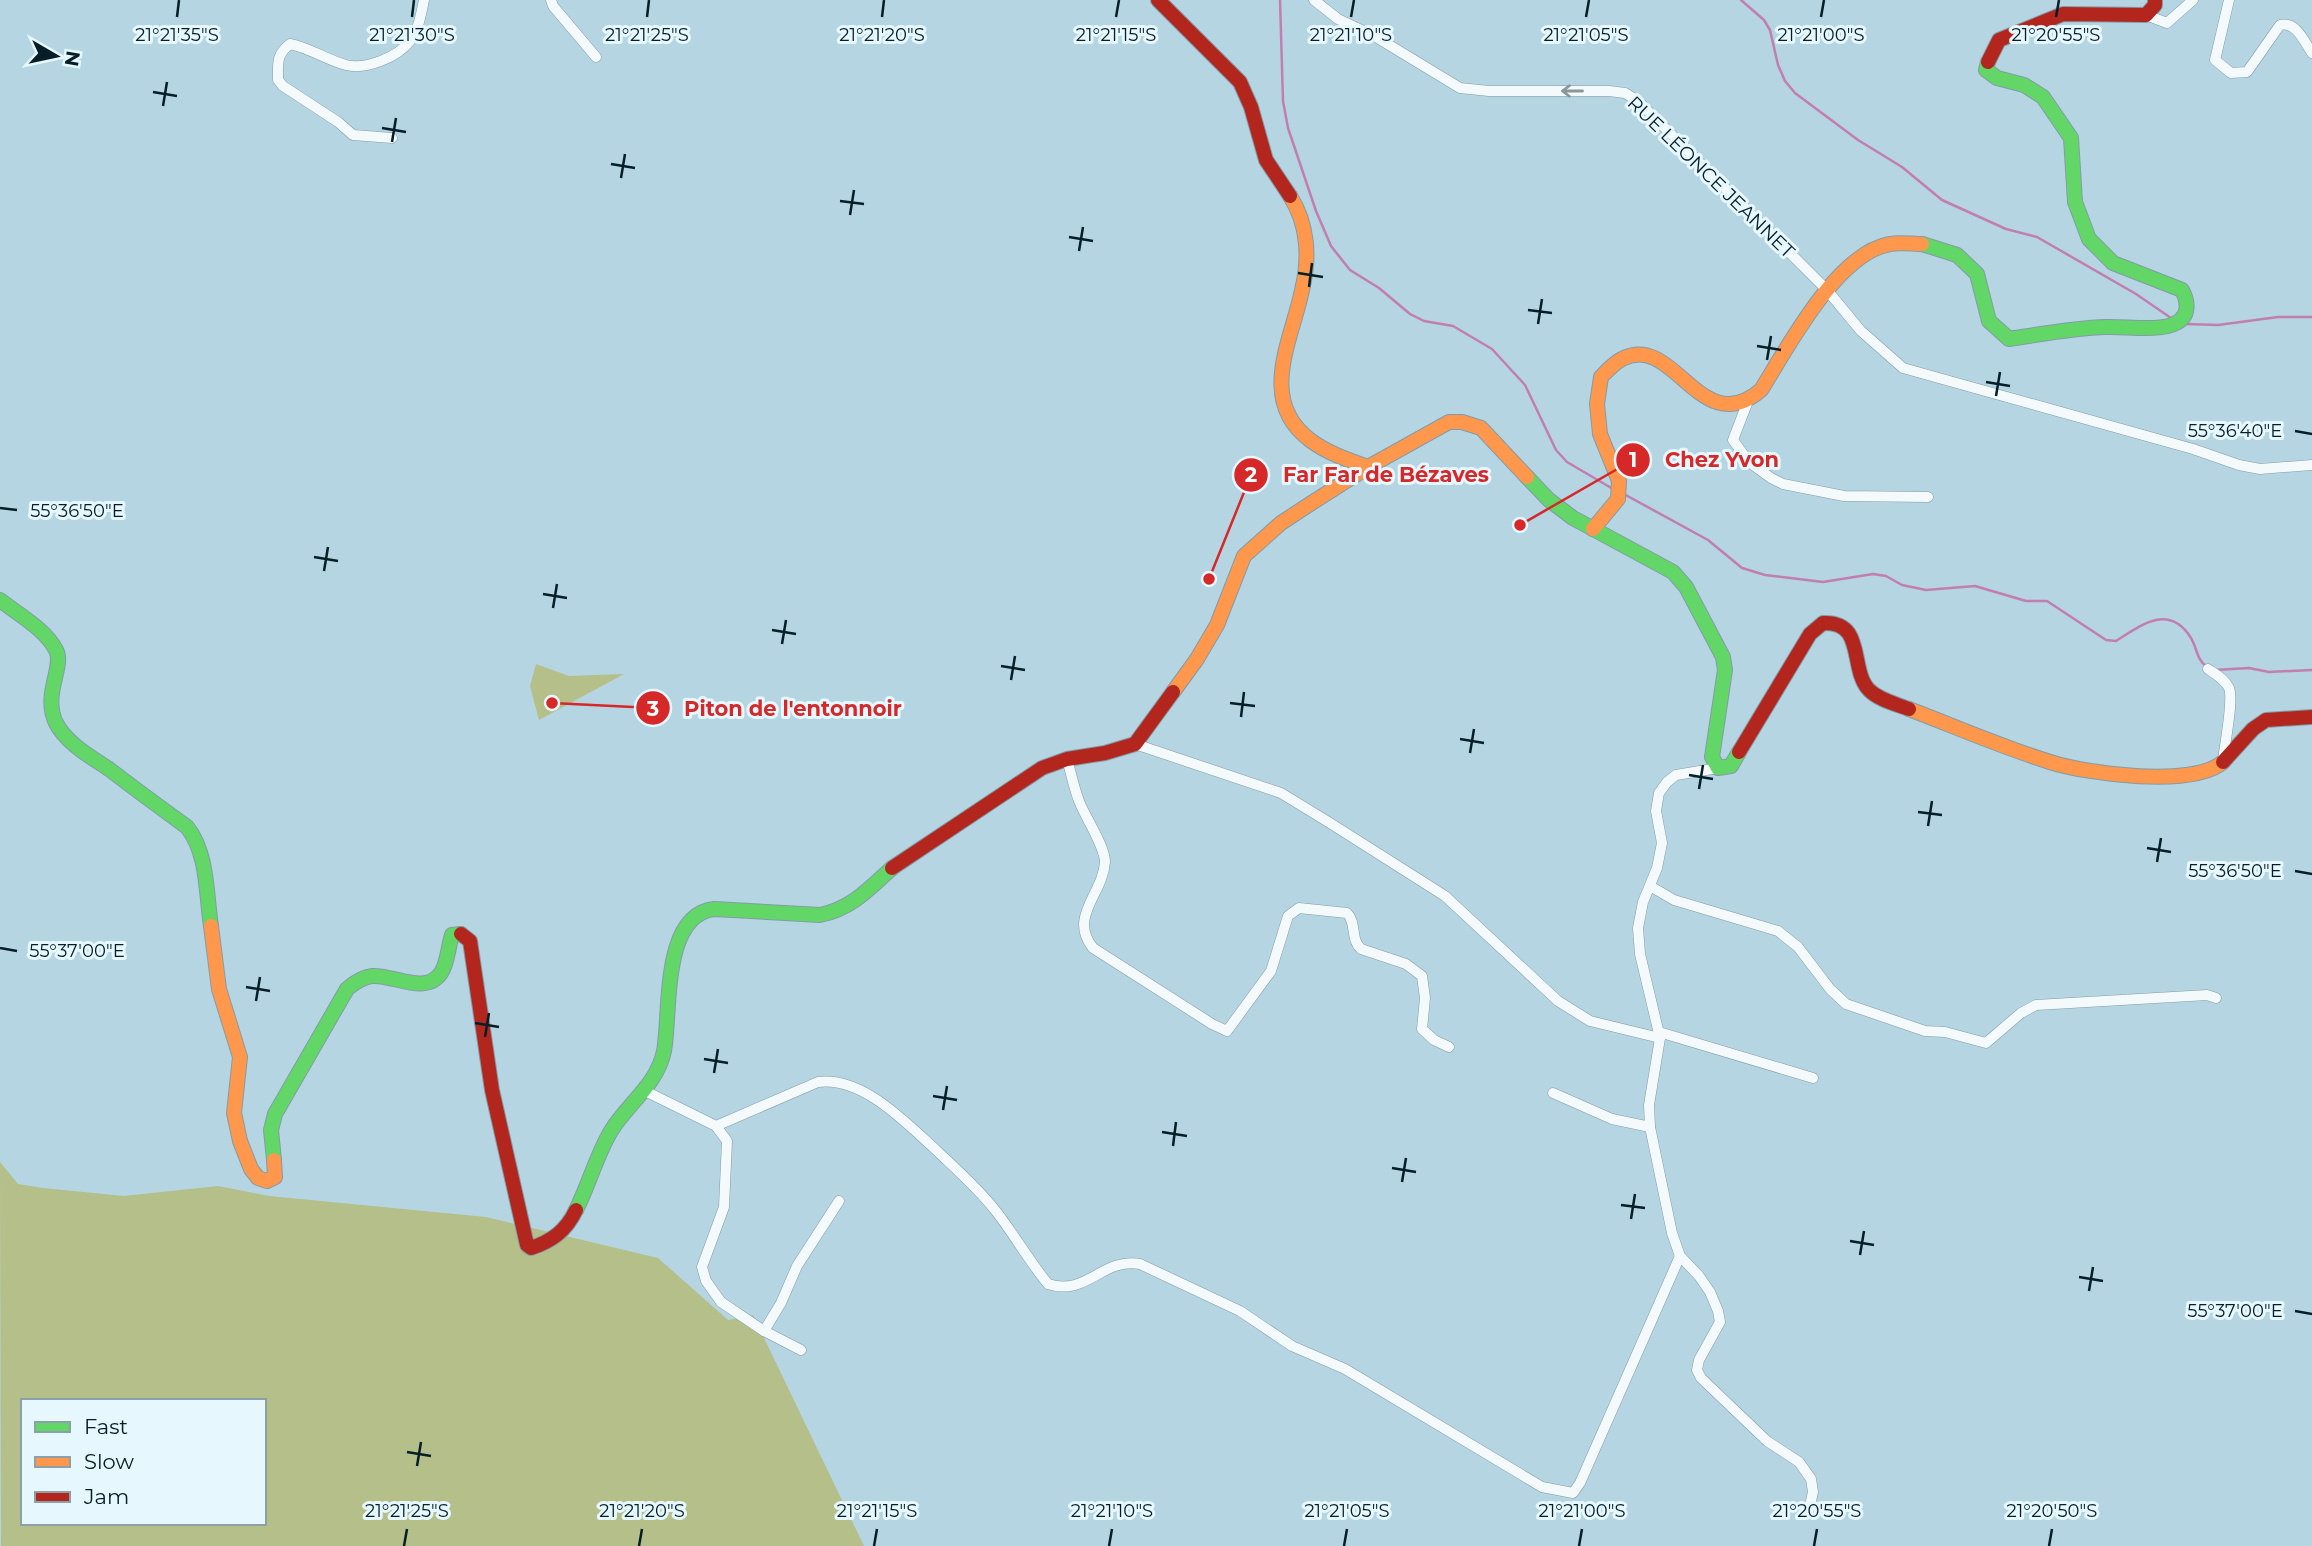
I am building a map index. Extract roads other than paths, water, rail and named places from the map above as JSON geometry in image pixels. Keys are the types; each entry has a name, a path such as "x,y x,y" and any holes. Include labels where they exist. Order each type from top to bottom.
{"main road":[{"path":"1158,0 1240,82 1250,98 1264,153 1272,171 1298,209 1304,226 1307,255 1304,286 1282,364 1282,402 1298,431 1315,444 1368,467"},
{"path":"1597,525 1618,499 1619,481 1600,434 1597,404 1601,377 1622,359 1640,354 1658,358 1693,388 1712,400 1732,405 1748,401 1761,390 1827,290 1857,258 1889,244 1926,243 1957,255 1977,274 1989,321 2010,339 2101,325 2168,326 2180,321 2187,309 2188,299 2182,290 2113,262 2089,239 2075,202 2071,138 2043,97 2024,85 1997,78 1986,70 1990,55 1999,40 2063,14 2146,15 2155,5 2155,0"},
{"path":"0,600 44,635 58,652 58,667 52,685 50,705 57,725 77,746 174,817 195,837 201,855 219,989 240,1057 234,1113 240,1141 251,1169 258,1178 267,1181 275,1177 271,1130 275,1114 347,989 362,978 375,975 418,983 431,981 441,974 452,935 462,934 470,941 498,1123 525,1238 531,1248 540,1247 561,1232 585,1194 610,1132 660,1068 666,1044 674,958 688,922 704,911 720,909 820,915 836,912 852,904 895,866 1042,768 1066,759 1105,753 1135,744 1197,659 1217,625 1244,556 1281,523 1368,467 1449,422 1472,424 1490,436 1549,500 1597,525 1673,572 1686,587 1723,657 1725,670 1712,757 1718,768 1731,766 1810,634 1817,624 1828,622 1840,626 1851,636 1857,646 1863,682 1882,699 2052,763 2087,770 2151,777 2203,773 2216,769 2253,729 2266,720 2312,717"}],"street":[{"path":"392,138 353,135 347,132 338,122 278,80 278,62 281,51 290,44 303,46 347,66 368,66 384,60 409,42 420,20 424,0"},
{"path":"551,0 553,6 596,57"},
{"name":"RUE LÉONCE JEANNET","path":"1314,0 1338,19 1376,37 1460,88 1489,91 1609,91 1625,93 1638,101 1827,290 1861,331 1903,369 2193,449 2239,465 2260,469 2312,465"},
{"path":"2146,15 2167,23 2193,0"},
{"path":"2229,0 2215,60 2231,73 2247,72 2280,26 2286,24 2295,28 2312,53"},
{"path":"1748,401 1733,440 1749,462 1771,478 1783,484 1844,496 1928,497"},
{"path":"2208,669 2229,687 2230,704 2223,763"},
{"path":"1135,744 1280,793 1445,896 1558,1001 1579,1016 1590,1021 1660,1035 1813,1079"},
{"path":"1066,759 1079,801 1105,862 1099,884 1083,920 1085,939 1093,948 1144,983 1227,1031 1271,971 1289,916 1299,908 1347,913 1352,918 1356,944 1361,949 1406,964 1422,976 1425,998 1422,1029 1434,1040 1450,1047"},
{"path":"1718,768 1676,775 1660,793 1656,811 1662,843 1657,868 1643,902 1639,928 1640,954 1660,1035 1649,1105 1650,1127 1672,1233 1680,1256 1699,1276 1718,1311 1720,1322 1699,1360 1697,1370 1701,1378 1767,1441 1799,1462 1811,1479 1809,1510"},
{"path":"1650,886 1674,900 1778,931 1798,947 1830,989 1846,1004 1925,1031 1945,1032 1986,1043 2021,1013 2036,1005 2207,995 2217,998"},
{"path":"716,1126 818,1082 831,1080 862,1092 888,1107 966,1177 996,1210 1048,1284 1060,1289 1074,1287 1113,1266 1126,1262 1140,1264 1240,1311 1292,1346 1345,1369 1542,1487 1562,1492 1573,1493 1580,1483 1680,1256"},
{"path":"643,1090 716,1126 727,1141 724,1208 702,1267 706,1282 721,1302 764,1331 801,1350"},
{"path":"1553,1093 1612,1119 1650,1127"},
{"path":"764,1331 781,1303 796,1266 839,1201"}],"waterway":[{"path":"1280,0 1283,101 1288,128 1316,211 1331,246 1350,270 1379,288 1410,314 1424,321 1453,326 1492,349 1525,385 1556,450 1567,462 1613,489"},
{"path":"1741,0 1764,20 1770,30 1778,65 1785,81 1795,93 1858,140 1902,167 1942,200 2006,229 2037,237 2136,294 2171,318"},
{"path":"2186,324 2218,325 2278,317 2312,317"},
{"path":"1622,493 1708,540 1742,568 1765,575 1823,582 1873,574 1886,576 1902,585 1926,590 1975,586 2026,601 2047,601 2106,640 2116,641 2155,620 2174,621 2191,638 2206,666"},
{"path":"2215,670 2312,670"}],"place":[{"name":"Chez Yvon","path":"1520,525"},
{"name":"Far Far de Bézaves","path":"1209,579"},
{"name":"Piton de l'entonnoir","path":"552,703"}]}
